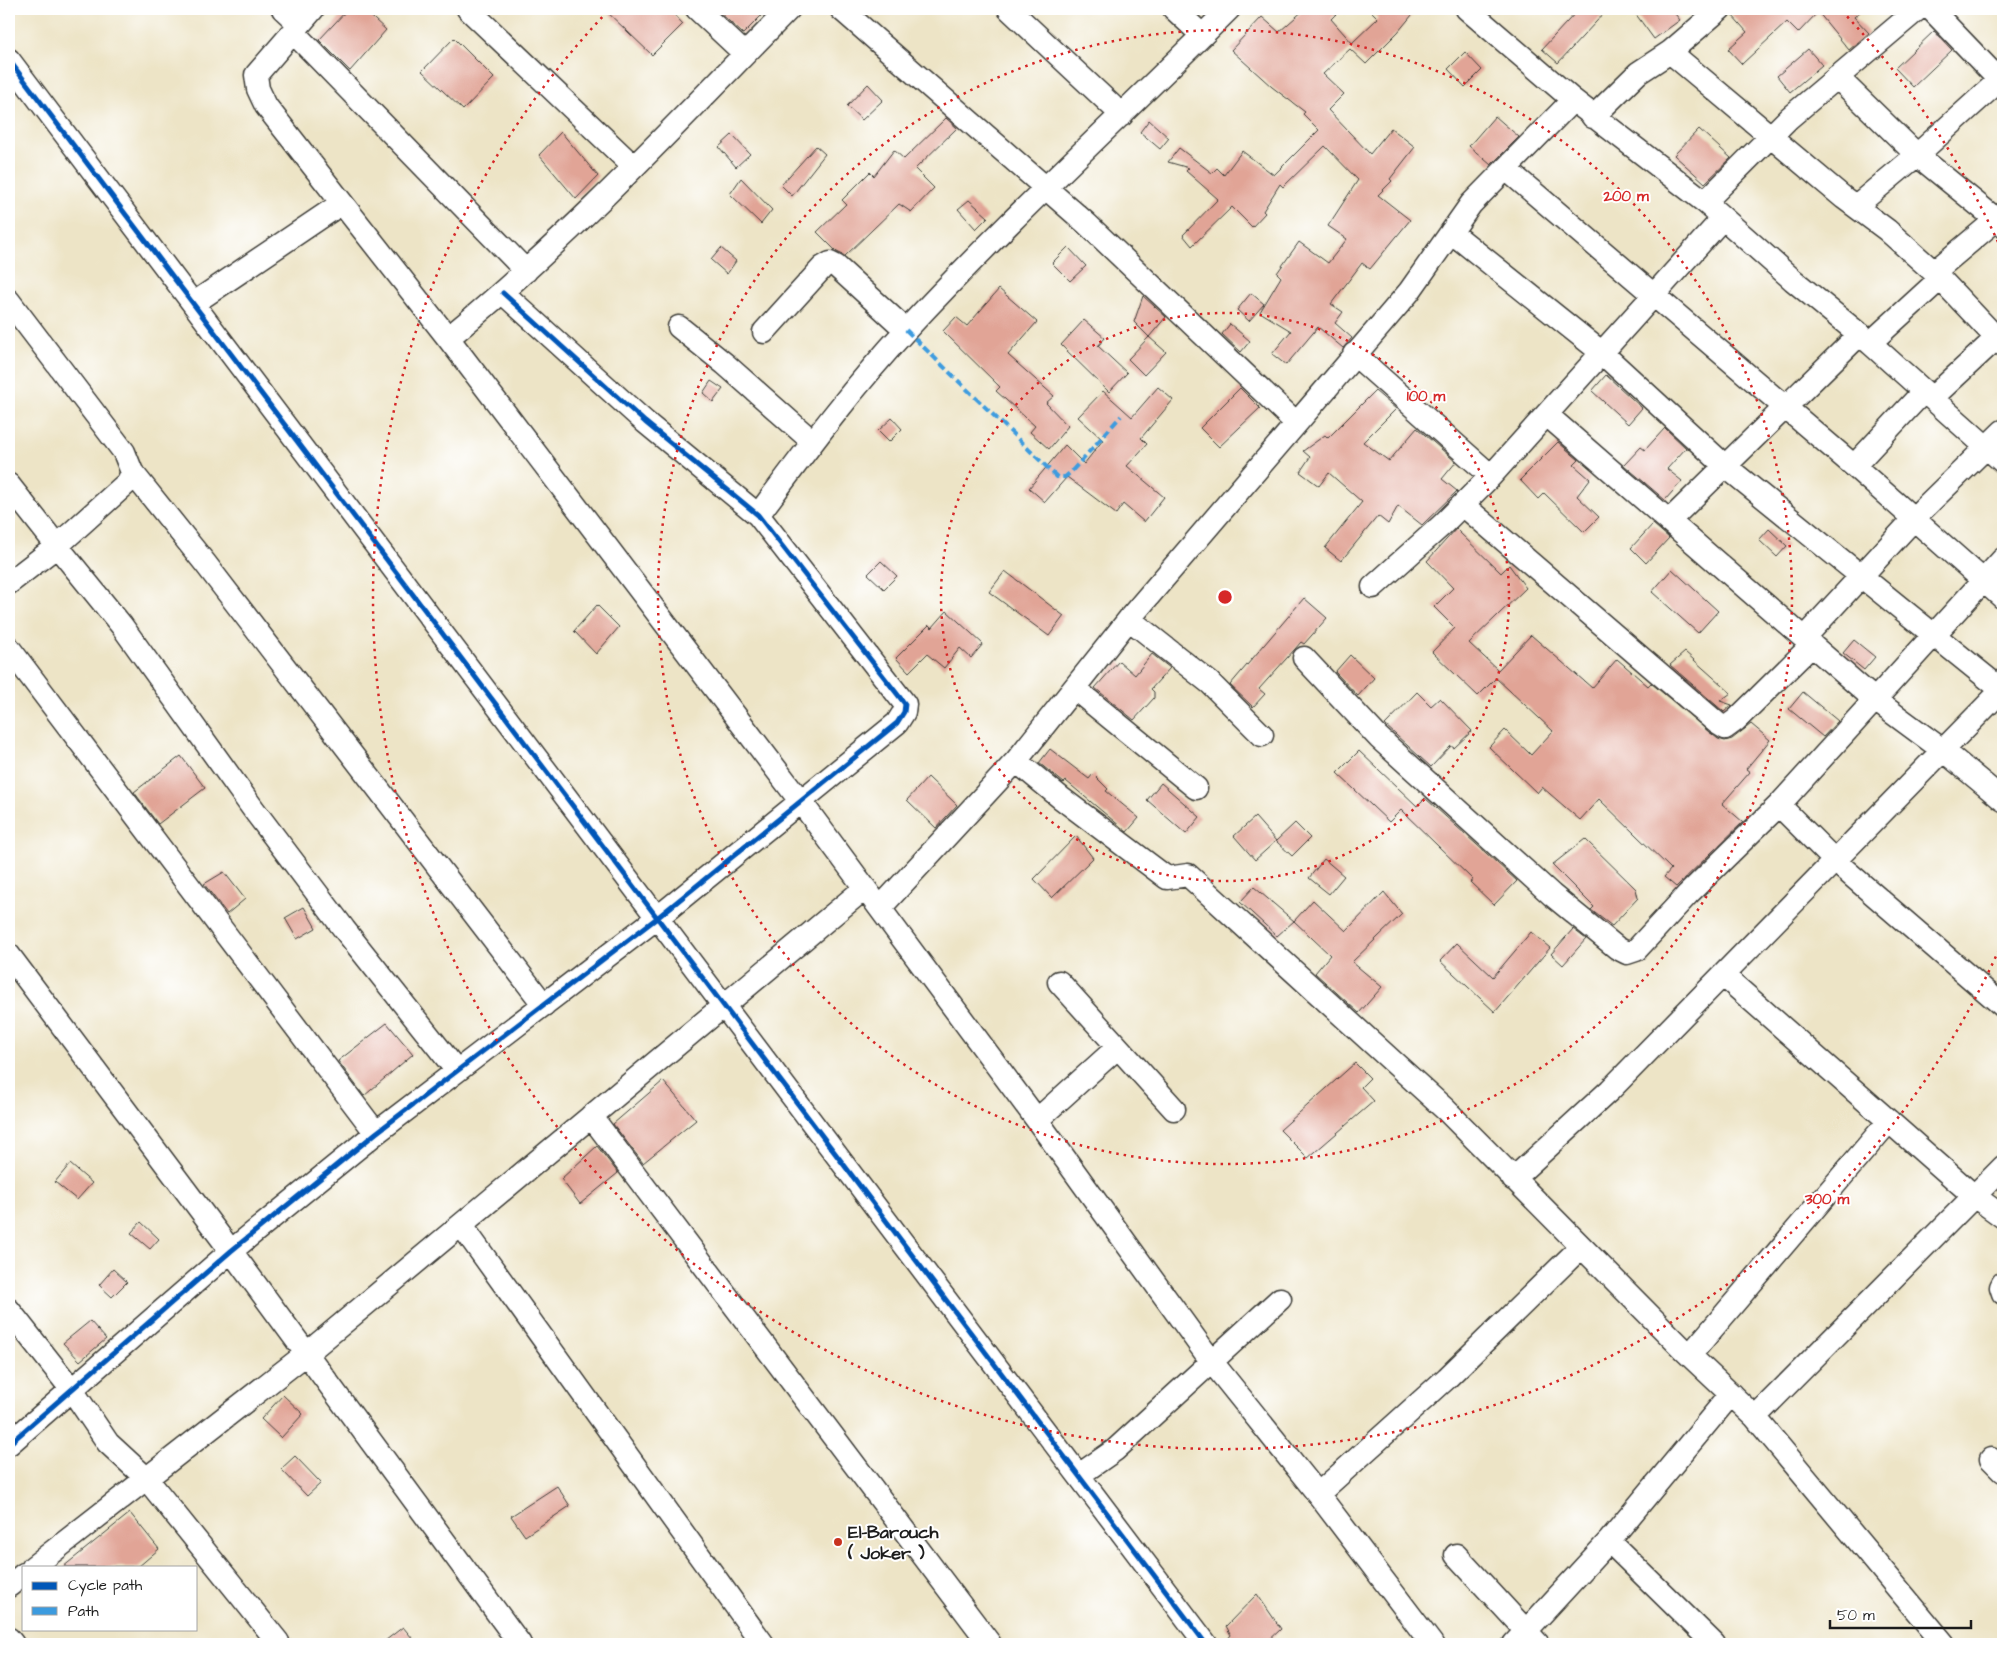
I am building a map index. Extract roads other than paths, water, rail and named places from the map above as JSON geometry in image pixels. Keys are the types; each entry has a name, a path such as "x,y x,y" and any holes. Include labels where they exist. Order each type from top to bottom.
{"street":[{"path":"283,9 302,22 526,270"},
{"path":"468,9 634,167"},
{"path":"697,9 745,54"},
{"path":"448,338 503,293 634,167 789,9"},
{"path":"842,9 1045,187 1295,422"},
{"path":"1009,9 1122,115"},
{"path":"1174,9 1202,35"},
{"path":"758,515 813,442 906,330 1045,187 1122,115 1229,9"},
{"path":"1467,9 1593,117 1704,202 1793,280 1865,338 2003,462"},
{"path":"1593,117 1638,73 1670,52 1720,9"},
{"path":"1704,202 1837,77 1918,9"},
{"path":"1856,206 2002,80 1931,9"},
{"path":"302,22 256,75 258,89 266,106 448,338 801,802 1037,1120 1212,1362 1318,1494 1432,1644"},
{"path":"1670,52 1856,206 1937,276 2001,339 1928,395 1854,466"},
{"path":"9,60 1206,1644"},
{"path":"1669,521 1785,407 2001,220 1917,155 1837,77"},
{"path":"880,908 1016,761 1129,619 1295,422 1408,292 1471,204 1573,100"},
{"path":"1506,169 1854,466 2003,598"},
{"path":"194,303 342,203"},
{"path":"1373,587 1463,505 1491,476 1723,218"},
{"path":"1451,232 1601,352 1725,466 1932,636 2003,690 1610,1090 1513,1179"},
{"path":"764,332 823,267 830,263 836,266 876,301 906,330"},
{"path":"9,1444 231,1251 376,1133 657,918 897,723 904,712 905,704 758,515 645,422 503,293"},
{"path":"9,301 124,452 132,472 205,563 544,1005"},
{"path":"678,327 725,364 813,442"},
{"path":"1354,354 1491,476"},
{"path":"1547,415 1875,700 1944,751 2003,800"},
{"path":"1463,505 1716,723 1725,728 1736,720 1808,642 1861,576 1914,519 2003,431"},
{"path":"9,583 57,546 128,482 132,472"},
{"path":"9,485 122,626 254,810 344,930 457,1071"},
{"path":"1304,658 1379,738 1552,895 1617,948 1627,953 1636,950 1688,894 1779,805 2003,559"},
{"path":"1129,619 1210,683 1262,735"},
{"path":"9,648 376,1133"},
{"path":"1075,689 1196,788"},
{"path":"1016,761 1061,798 1167,878 1188,875 1446,1110 1581,1247 1755,1418 1944,1644"},
{"path":"1779,805 1836,862 2003,1006"},
{"path":"34,1566 306,1354 462,1226 724,1004 865,888"},
{"path":"9,955 231,1251 520,1644"},
{"path":"1724,976 1974,1196 2003,1217"},
{"path":"1058,982 1174,1109"},
{"path":"1037,1120 1118,1047"},
{"path":"591,1116 990,1644"},
{"path":"1690,1355 1889,1121"},
{"path":"1755,1418 2003,1167"},
{"path":"462,1226 763,1644"},
{"path":"1318,1494 1447,1378 1581,1247"},
{"path":"2003,1283 2001,1287 2003,1292"},
{"path":"1079,1475 1115,1450 1280,1299"},
{"path":"9,1310 72,1390 108,1443 146,1478 278,1642"},
{"path":"1456,1555 1526,1640 1731,1394"},
{"path":"1609,1541 1701,1640"},
{"path":"9,1586 22,1576"},
{"path":"9,1640 13,1644"}],"place":[{"name":"El-Barouch ( Joker )","path":"838,1542"}]}
